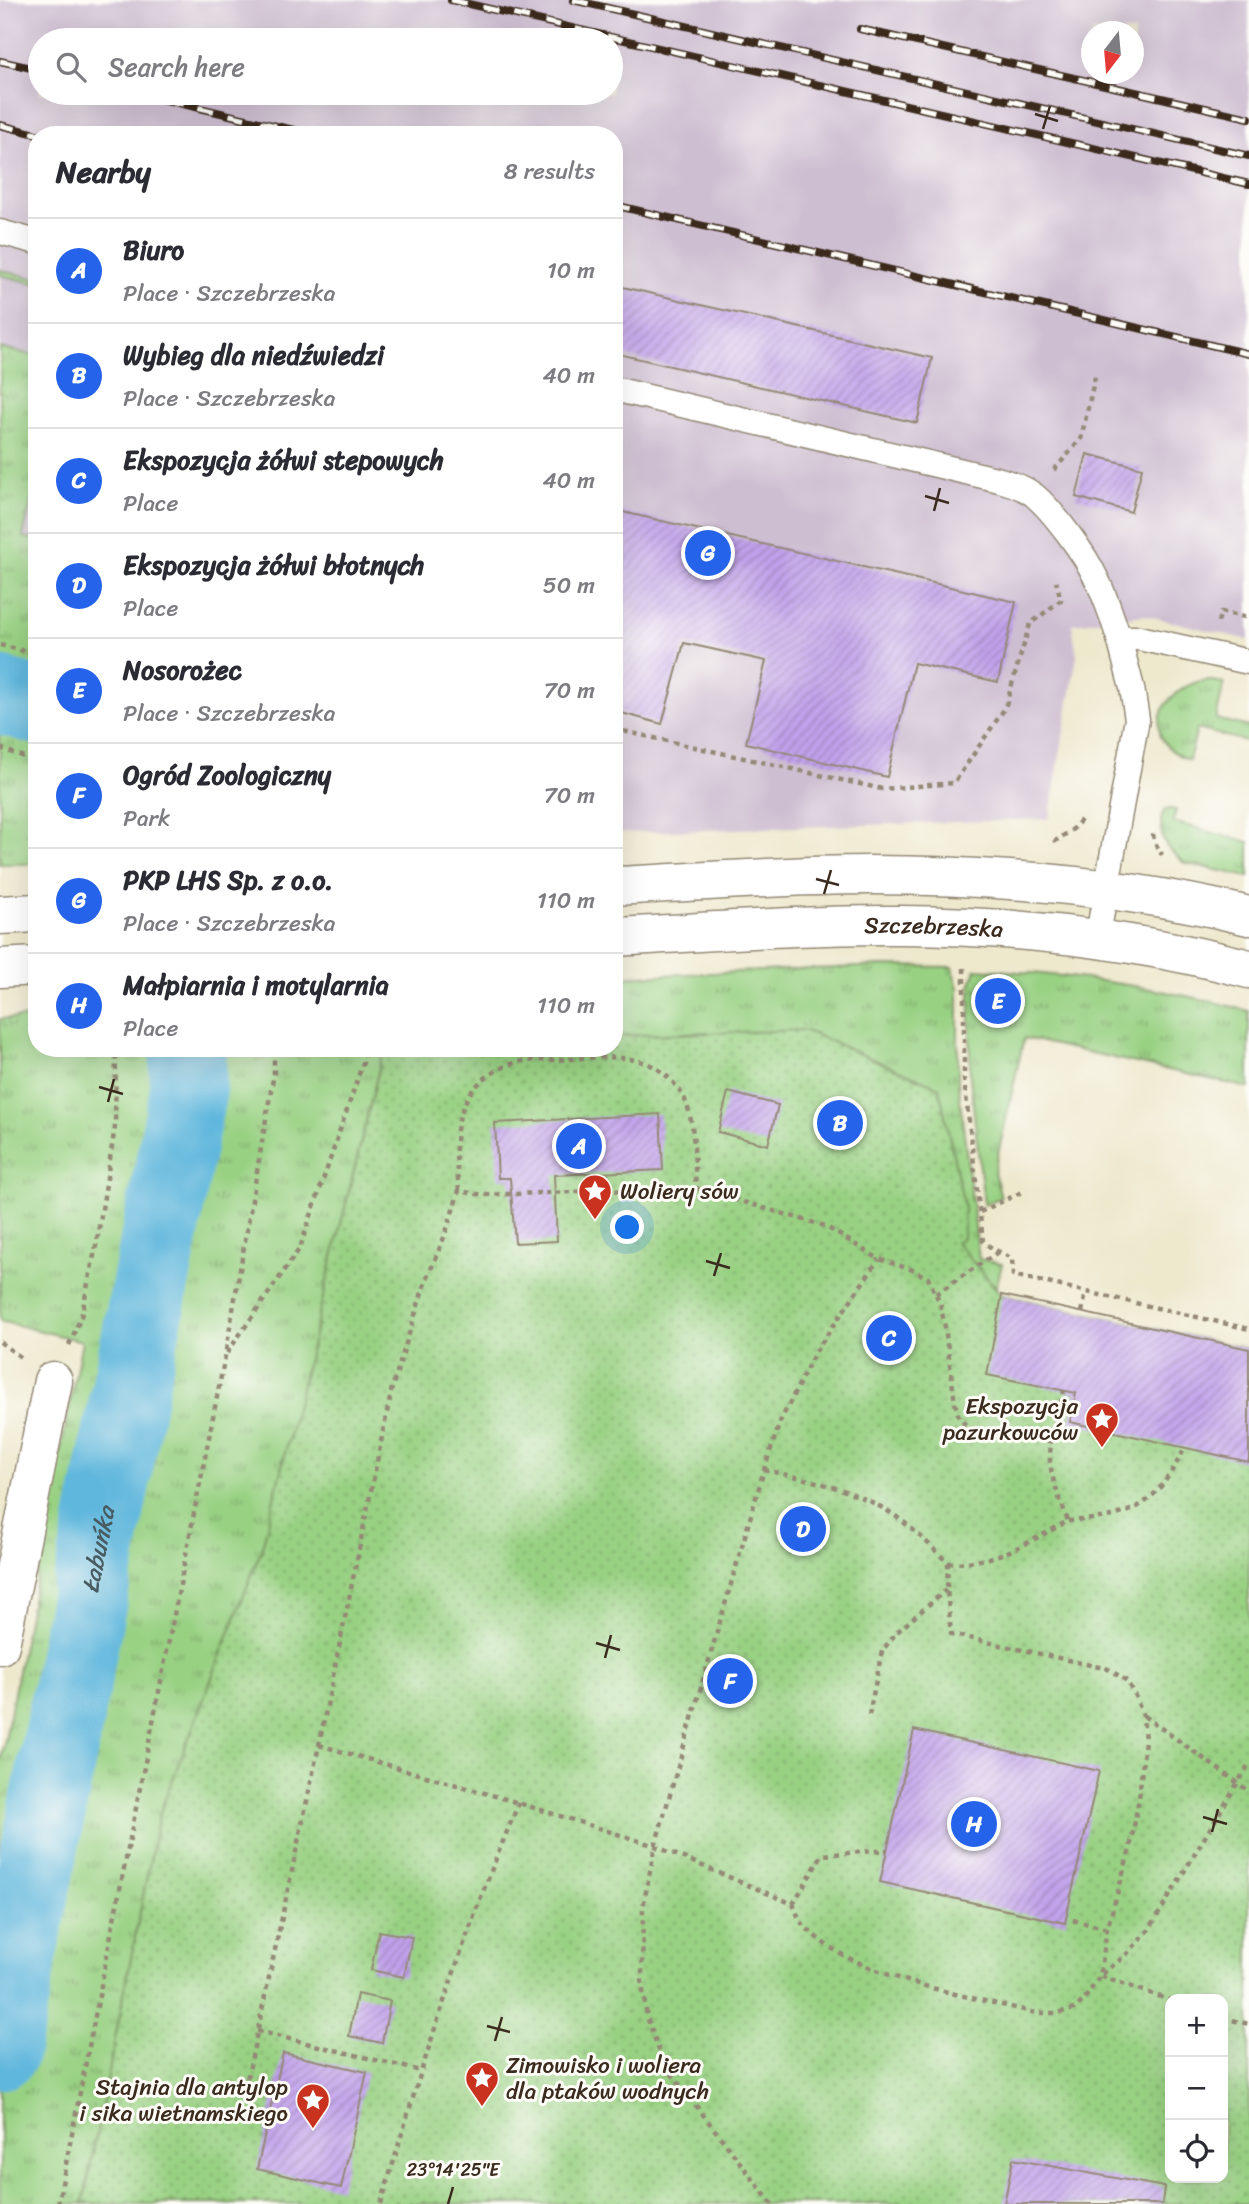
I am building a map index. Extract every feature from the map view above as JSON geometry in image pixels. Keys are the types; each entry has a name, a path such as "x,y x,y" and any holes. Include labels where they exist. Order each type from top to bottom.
{"street":[{"path":"623,886 866,875 994,878 1105,890 1249,916"},
{"path":"0,915 28,913"},
{"name":"Szczebrzeska","path":"623,937 900,925 995,929 1154,948 1249,970"},
{"path":"0,968 28,966"},
{"path":"0,1645 53,1381"}],"lane":[{"path":"0,232 28,240"},
{"path":"623,391 1000,480 1019,486 1048,509 1087,561 1104,595 1119,639 1137,719 1097,940"},
{"path":"1119,639 1139,638 1249,662"}],"path":[{"path":"1033,495 1081,439 1097,372"},
{"path":"623,731 882,789 954,783 1005,708 1030,624 1056,605"},
{"path":"0,645 28,652"},
{"path":"0,748 28,759"},
{"path":"964,957 964,1079 983,1241 993,1250 1012,1259 1013,1275 1249,1329"},
{"path":"53,1381 81,1317 97,1241 115,1127 116,1057"},
{"path":"58,2204 225,1356 274,1073 274,1057"},
{"path":"225,1356 300,1248 365,1057"},
{"path":"273,2096 245,2090 392,1388 424,1286 459,1191 455,1140 460,1117 469,1096 483,1079 498,1069 518,1062 621,1058 645,1063 661,1070 683,1097 691,1125 696,1188"},
{"path":"459,1191 482,1195 696,1188 825,1226 879,1259 928,1278 936,1294 945,1326 954,1403 959,1418 970,1429 988,1434 1025,1434 1052,1442"},
{"path":"980,1212 1023,1192"},
{"path":"936,1294 998,1252"},
{"path":"772,2204 664,2064 646,2017 642,1984 643,1907 655,1846 780,1422 808,1364 879,1259"},
{"path":"1082,1312 1086,1293"},
{"path":"1064,1391 1050,1460 1053,1480 1068,1521"},
{"path":"764,1470 809,1480 863,1498 892,1514 948,1563 971,1563 1011,1552 1068,1521 1101,1519 1124,1514 1148,1501 1164,1485 1185,1448"},
{"path":"948,1563 951,1634 1108,1669 1127,1681 1143,1716 1143,1763 1132,1836 1107,1929 1100,1976"},
{"path":"869,1714 882,1651 897,1632 947,1589"},
{"path":"1143,1716 1249,1791"},
{"path":"319,1745 655,1846 793,1903 801,1921 817,1938 843,1956 899,1978 1036,2013 1058,2013 1074,2009 1083,2001 1100,1976 1125,1956 1149,1930 1249,1764"},
{"path":"381,2204 421,2071 490,1871 519,1803"},
{"path":"793,1903 822,1855 887,1850"},
{"path":"1073,1920 1107,1929"},
{"path":"1100,1976 1165,1998"},
{"path":"1228,2019 1249,2024"},
{"path":"257,2031 421,2071"}],"shaded area":[{"path":"0,0 1249,0 1249,640 1144,615 1072,624 1077,656 1049,819 623,833 623,126 28,126 28,576 0,573"}],"green space":[{"path":"0,270 28,277 28,282 0,275"},
{"path":"0,348 28,354 28,515 23,537 28,538 28,864 0,864"},
{"path":"1207,680 1224,683 1216,719 1249,727 1249,742 1197,729 1189,760 1173,751 1163,740 1159,728 1161,715 1177,692 1191,684"},
{"path":"1165,810 1176,810 1173,822 1249,842 1249,877 1184,863 1167,847 1162,836 1161,817"},
{"path":"883,966 952,967 958,988 958,1082 979,1259 1002,1264 996,1288 955,1242 708,1032 623,1036 623,977"},
{"path":"976,969 1113,983 1182,995 1249,1011 1249,1088 1024,1038 994,1172 1001,1197 984,1205 970,1077 970,987"},
{"path":"28,1017 28,1057 382,1057 262,1548 159,1815 83,2204 0,2204 0,1765 82,1341 0,1321 0,1019"},
{"path":"804,1030 939,1087 964,1206 963,1238 956,1242 1002,1295 1249,1349 1249,2204 83,2204 159,1815 262,1548 382,1057 623,1057 623,1036"}],"building":[{"path":"623,287 932,358 917,423 623,355"},
{"path":"1087,454 1142,468 1131,512 1076,497"},
{"path":"623,512 1016,602 998,682 914,663 887,777 746,743 766,661 684,643 662,724 623,713"},
{"path":"728,1092 778,1105 768,1145 718,1132"},
{"path":"660,1114 663,1170 554,1175 557,1241 515,1243 510,1178 498,1178 495,1123"},
{"path":"1002,1295 1249,1349 1249,1462 1070,1422 1076,1393 987,1375"},
{"path":"914,1730 1099,1771 1065,1923 880,1882"},
{"path":"379,1931 412,1937 404,1977 371,1970"},
{"path":"357,1994 390,2001 382,2043 349,2036"},
{"path":"283,2053 367,2072 341,2188 257,2169"},
{"path":"1013,2159 1164,2187 1162,2204 1004,2204"}],"waterway":[{"name":"Łabuńka","path":"0,695 28,703"},
{"name":"Łabuńka","path":"0,2051 188,1092 188,1057"}],"railway":[{"path":"451,0 572,28"},
{"path":"573,0 1249,156"},
{"path":"860,29 1249,118"},
{"path":"623,40 1249,184"},
{"path":"0,61 28,67"},
{"path":"187,105 277,126"},
{"path":"0,125 28,132"},
{"path":"623,207 1249,354"}],"place":[{"name":"PKP LHS Sp. z o.o.","path":"708,553"},
{"name":"Nosorożec","path":"998,1001"},
{"name":"Wybieg dla niedźwiedzi","path":"840,1123"},
{"name":"Biuro","path":"579,1146"},
{"name":"Woliery sów","path":"595,1221"},
{"name":"Ekspozycja żółwi stepowych","path":"889,1338"},
{"name":"Ekspozycja pazurkowców","path":"1102,1449"},
{"name":"Ekspozycja żółwi błotnych","path":"803,1529"},
{"name":"Ogród Zoologiczny","path":"730,1681"},
{"name":"Małpiarnia i motylarnia","path":"974,1824"},
{"name":"Zimowisko i woliera dla ptaków wodnych","path":"482,2108"},
{"name":"Stajnia dla antylop i sika wietnamskiego","path":"313,2130"}]}
